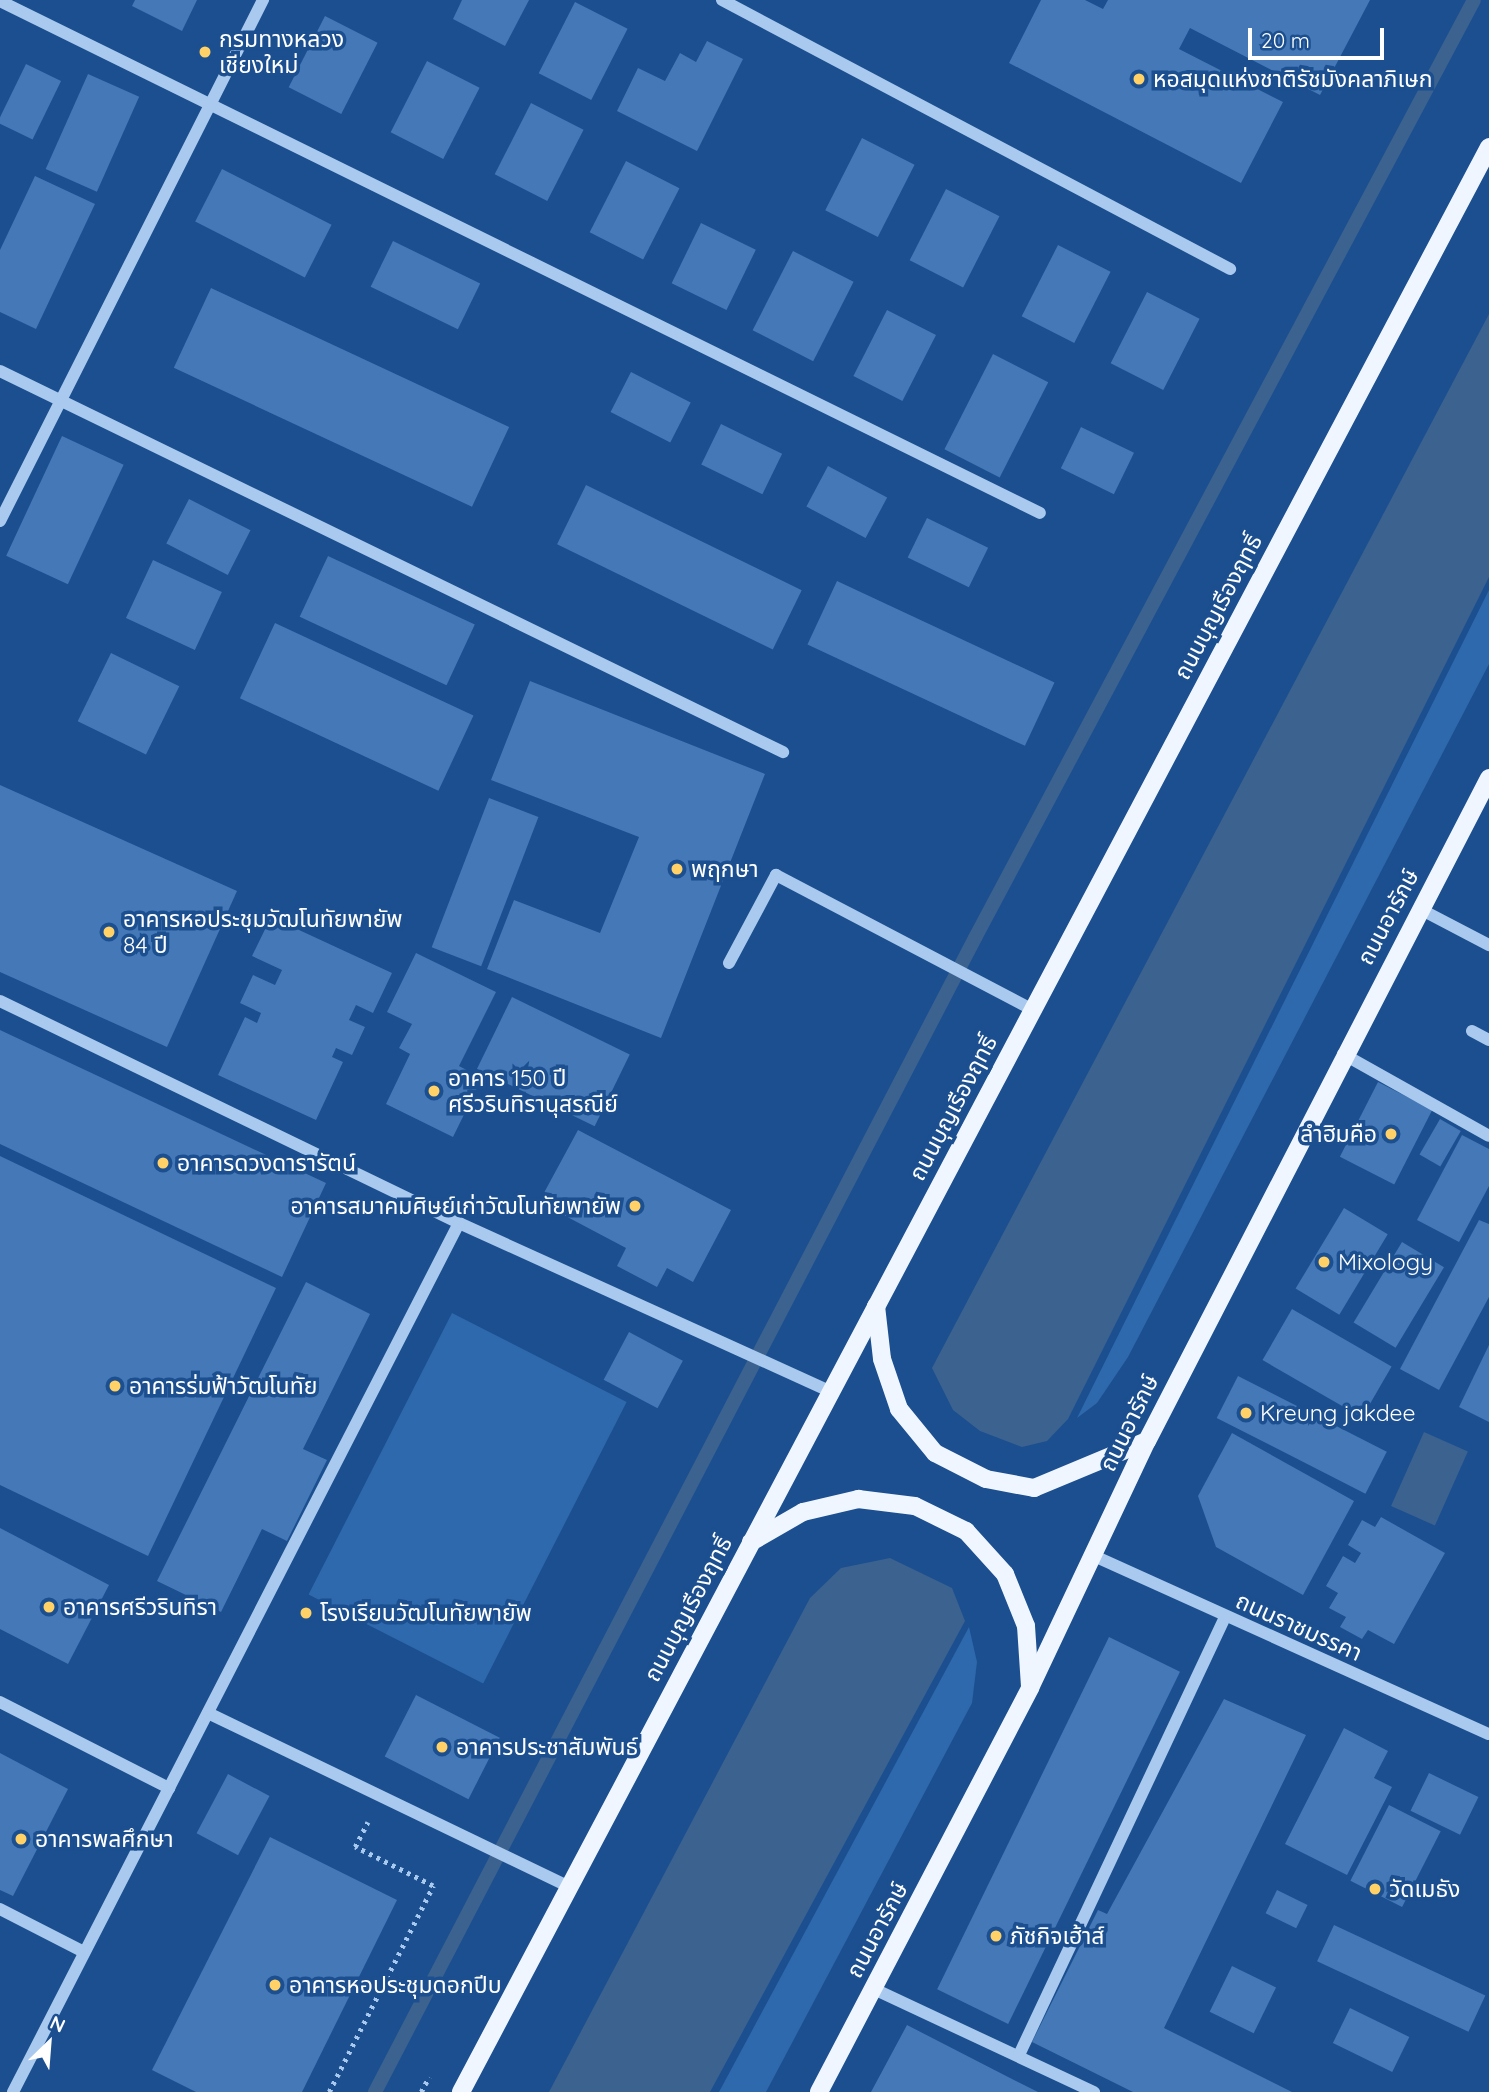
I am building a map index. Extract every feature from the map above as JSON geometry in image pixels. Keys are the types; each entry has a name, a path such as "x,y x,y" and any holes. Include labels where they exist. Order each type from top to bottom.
{"main road":[{"name":"ถนนบุญเรืองฤทธิ์","path":"461,2092 1489,147"},
{"name":"ถนนอารักษ์","path":"819,2092 1030,1688 1147,1441 1343,1054 1489,778"},
{"path":"876,1306 882,1359 899,1409 935,1453 985,1479 1034,1488 1147,1441"},
{"path":"751,1542 803,1512 858,1499 915,1506 966,1531 1009,1584 1026,1626 1030,1688"}],"street":[{"path":"0,521 263,0"},
{"path":"722,0 1230,269"},
{"path":"0,1 1041,513"},
{"path":"0,370 783,752"},
{"path":"729,963 776,875 1033,1010"},
{"path":"1420,909 1489,945"},
{"path":"0,1001 459,1223 735,1345 831,1392"},
{"path":"1472,1031 1489,1040"},
{"path":"1343,1054 1486,1134 1489,1120"},
{"path":"13,2092 459,1223"},
{"name":"ถนนราชมรรคา","path":"1092,1555 1489,1734"},
{"path":"1019,2055 1225,1617"},
{"path":"0,1702 169,1788"},
{"path":"208,1713 519,1860 569,1887"},
{"path":"0,1909 85,1952"},
{"path":"874,1989 1094,2092"}],"path":[{"path":"329,2092 433,1886 355,1847 382,1795"}],"shaded area":[{"path":"1489,314 1489,577 1068,1419 1047,1441 1022,1447 980,1431 953,1410 932,1368"},
{"path":"1489,590 1489,664 1128,1357 1097,1403 1077,1418"},
{"path":"452,1313 627,1402 483,1684 309,1595"},
{"path":"1424,1432 1468,1452 1435,1526 1391,1506"},
{"path":"890,1558 952,1588 965,1621 710,2092 549,2092 810,1598 841,1568"},
{"path":"969,1627 977,1662 972,1703 766,2092 719,2092"}],"building":[{"path":"135,0 197,0 182,31 132,6"},
{"path":"462,0 529,0 505,46 453,19"},
{"name":"หอสมุดแห่งชาติรัชมังคลาภิเษก","path":"1041,0 1085,0 1103,9 1108,0 1370,0 1320,95 1190,28 1179,49 1283,102 1241,183 1009,63"},
{"path":"575,2 628,29 591,100 539,73"},
{"path":"325,16 378,43 341,114 289,87"},
{"path":"707,41 743,59 697,151 617,111 638,68 665,81 680,53 696,62"},
{"path":"427,61 480,88 443,159 391,132"},
{"path":"26,64 61,81 33,140 0,124 0,117"},
{"path":"88,74 139,97 97,192 46,169"},
{"path":"531,103 584,130 547,201 495,174"},
{"path":"862,138 915,165 878,237 825,210"},
{"path":"626,161 679,188 643,260 590,232"},
{"path":"222,169 332,225 305,277 195,222"},
{"path":"35,176 95,204 36,329 0,312 0,250"},
{"path":"946,189 999,216 963,288 910,260"},
{"path":"701,223 756,250 726,310 672,283"},
{"path":"393,241 480,284 458,329 371,287"},
{"path":"1058,245 1111,272 1074,343 1022,316"},
{"path":"793,251 854,282 813,361 753,330"},
{"path":"211,288 509,427 472,507 174,368"},
{"path":"1147,292 1200,319 1163,390 1111,363"},
{"path":"887,310 936,335 902,401 853,376"},
{"path":"993,354 1048,382 1000,477 944,449"},
{"path":"631,372 691,402 670,443 611,412"},
{"path":"721,424 782,454 762,494 701,464"},
{"path":"1081,427 1134,453 1114,494 1061,468"},
{"path":"62,436 124,465 68,584 6,556"},
{"path":"828,466 887,497 866,538 806,507"},
{"path":"586,485 802,590 773,650 557,544"},
{"path":"189,499 250,530 228,575 166,544"},
{"path":"927,518 988,548 969,587 908,558"},
{"path":"328,556 475,624 447,685 300,617"},
{"path":"153,560 222,592 195,650 126,618"},
{"path":"837,581 1055,682 1025,746 807,644"},
{"path":"275,623 473,716 438,791 240,698"},
{"path":"111,653 179,686 146,755 78,721"},
{"name":"พฤกษา","path":"530,681 765,774 661,1038 487,969 514,900 600,933 639,837 491,780"},
{"name":"อาคารหอประชุมวัฒโนทัยพายัพ 84 ปี","path":"0,785 237,891 167,1047 0,972"},
{"path":"489,798 538,817 481,966 432,947"},
{"path":"271,917 392,973 373,1013 356,1005 349,1020 365,1027 352,1055 336,1048 332,1057 343,1062 316,1120 218,1075 245,1017 257,1023 261,1013 240,1003 253,975 275,985 282,970 252,956"},
{"path":"416,953 496,992 459,1066 482,1078 453,1137 386,1104 410,1054 399,1048 412,1024 387,1012"},
{"path":"512,997 630,1054 595,1126 477,1069"},
{"name":"อาคารดวงดารารัตน์","path":"0,1030 326,1183 282,1277 0,1144"},
{"path":"1378,1082 1432,1110 1394,1185 1340,1157"},
{"path":"1440,1119 1461,1131 1440,1167 1420,1155"},
{"name":"อาคารสมาคมศิษย์เก่าวัฒโนทัยพายัพ","path":"578,1130 731,1210 693,1282 667,1268 657,1287 617,1266 626,1248 539,1202"},
{"path":"1462,1135 1489,1149 1489,1186 1459,1242 1417,1220"},
{"name":"อาคารร่มฟ้าวัฒโนทัย","path":"0,1156 276,1288 148,1556 0,1485"},
{"path":"1344,1208 1388,1234 1339,1315 1296,1289"},
{"path":"1479,1220 1489,1224 1489,1297 1439,1390 1400,1369"},
{"path":"1402,1242 1444,1267 1396,1348 1354,1323"},
{"path":"306,1282 370,1314 303,1449 327,1460 287,1541 262,1529 221,1612 157,1581"},
{"path":"1292,1309 1392,1366 1362,1418 1262,1360"},
{"path":"629,1332 683,1361 658,1408 604,1380"},
{"path":"1489,1345 1489,1422 1459,1407"},
{"path":"1238,1376 1387,1452 1365,1494 1217,1418"},
{"path":"1232,1433 1354,1501 1303,1595 1216,1547 1198,1496"},
{"path":"1381,1517 1445,1553 1394,1644 1368,1630 1362,1639 1340,1627 1346,1617 1329,1608 1338,1593 1326,1586 1343,1556 1355,1563 1361,1553 1348,1545 1362,1520 1375,1527"},
{"name":"อาคารศรีวรินทิรา","path":"0,1528 109,1585 68,1664 0,1629"},
{"path":"1109,1637 1180,1672 1008,2024 937,1989"},
{"name":"อาคารประชาสัมพันธ์","path":"416,1695 500,1738 468,1799 385,1756"},
{"path":"1224,1699 1306,1735 1164,2028 1292,2092 1133,2092 1032,2042 1098,1910 1107,1914"},
{"path":"1344,1728 1388,1751 1374,1778 1392,1787 1347,1875 1285,1844"},
{"name":"อาคารพลศึกษา","path":"0,1753 68,1789 13,1896 0,1890"},
{"path":"1429,1773 1478,1797 1460,1835 1411,1811"},
{"path":"228,1774 269,1796 238,1855 197,1833"},
{"path":"1389,1805 1441,1831 1402,1907 1350,1881"},
{"name":"อาคารหอประชุมดอกปีบ","path":"270,1837 397,1900 302,2092 196,2092 152,2070"},
{"path":"1277,1890 1308,1905 1296,1928 1266,1913"},
{"path":"1334,1925 1485,1996 1468,2032 1317,1961"},
{"path":"1232,1966 1276,1987 1254,2033 1210,2012"},
{"path":"1350,2008 1409,2037 1392,2072 1333,2043"},
{"path":"907,2025 1012,2079 1038,2092 871,2092"}],"waterway":[{"path":"375,2092 975,938 1474,0"}],"place":[{"name":"กรมทางหลวง เชียงใหม่","path":"205,52"},
{"name":"หอสมุดแห่งชาติรัชมังคลาภิเษก","path":"1139,79"},
{"name":"พฤกษา","path":"677,869"},
{"name":"อาคารหอประชุมวัฒโนทัยพายัพ 84 ปี","path":"109,932"},
{"name":"อาคาร 150 ปี ศรีวรินทิรานุสรณีย์","path":"434,1091"},
{"name":"ลำฮิมคือ","path":"1391,1134"},
{"name":"อาคารดวงดารารัตน์","path":"163,1163"},
{"name":"อาคารสมาคมศิษย์เก่าวัฒโนทัยพายัพ","path":"635,1206"},
{"name":"Mixology","path":"1324,1262"},
{"name":"อาคารร่มฟ้าวัฒโนทัย","path":"115,1386"},
{"name":"Kreung jakdee","path":"1246,1413"},
{"name":"อาคารศรีวรินทิรา","path":"49,1607"},
{"name":"โรงเรียนวัฒโนทัยพายัพ","path":"306,1613"},
{"name":"อาคารประชาสัมพันธ์","path":"442,1747"},
{"name":"อาคารพลศึกษา","path":"21,1839"},
{"name":"วัดเมธัง","path":"1375,1889"},
{"name":"ภัชกิจเฮ้าส์","path":"996,1936"},
{"name":"อาคารหอประชุมดอกปีบ","path":"275,1985"}]}
